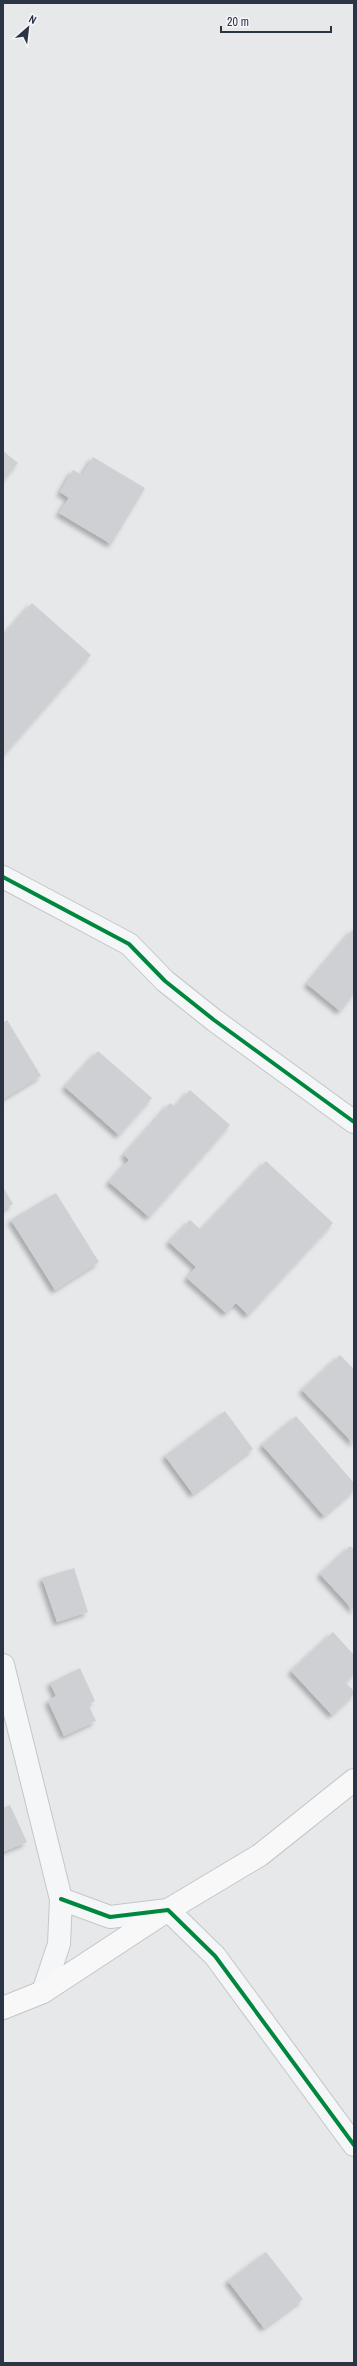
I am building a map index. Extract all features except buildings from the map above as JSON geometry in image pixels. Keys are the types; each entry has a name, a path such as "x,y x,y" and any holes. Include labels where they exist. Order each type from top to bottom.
{"main road":[{"path":"3,2008 44,1992 168,1910 260,1855 354,1780"}],"street":[{"path":"3,877 129,944 165,981 189,1001 354,1122"},
{"path":"3,1666 61,1899 58,1944 44,1992"},
{"path":"61,1899 110,1917 168,1910 215,1956 354,2145"}],"cycle path":[{"path":"3,877 129,944 165,981 214,1020 354,1122"},
{"path":"61,1899 110,1917 168,1910 215,1956 354,2145"}]}
